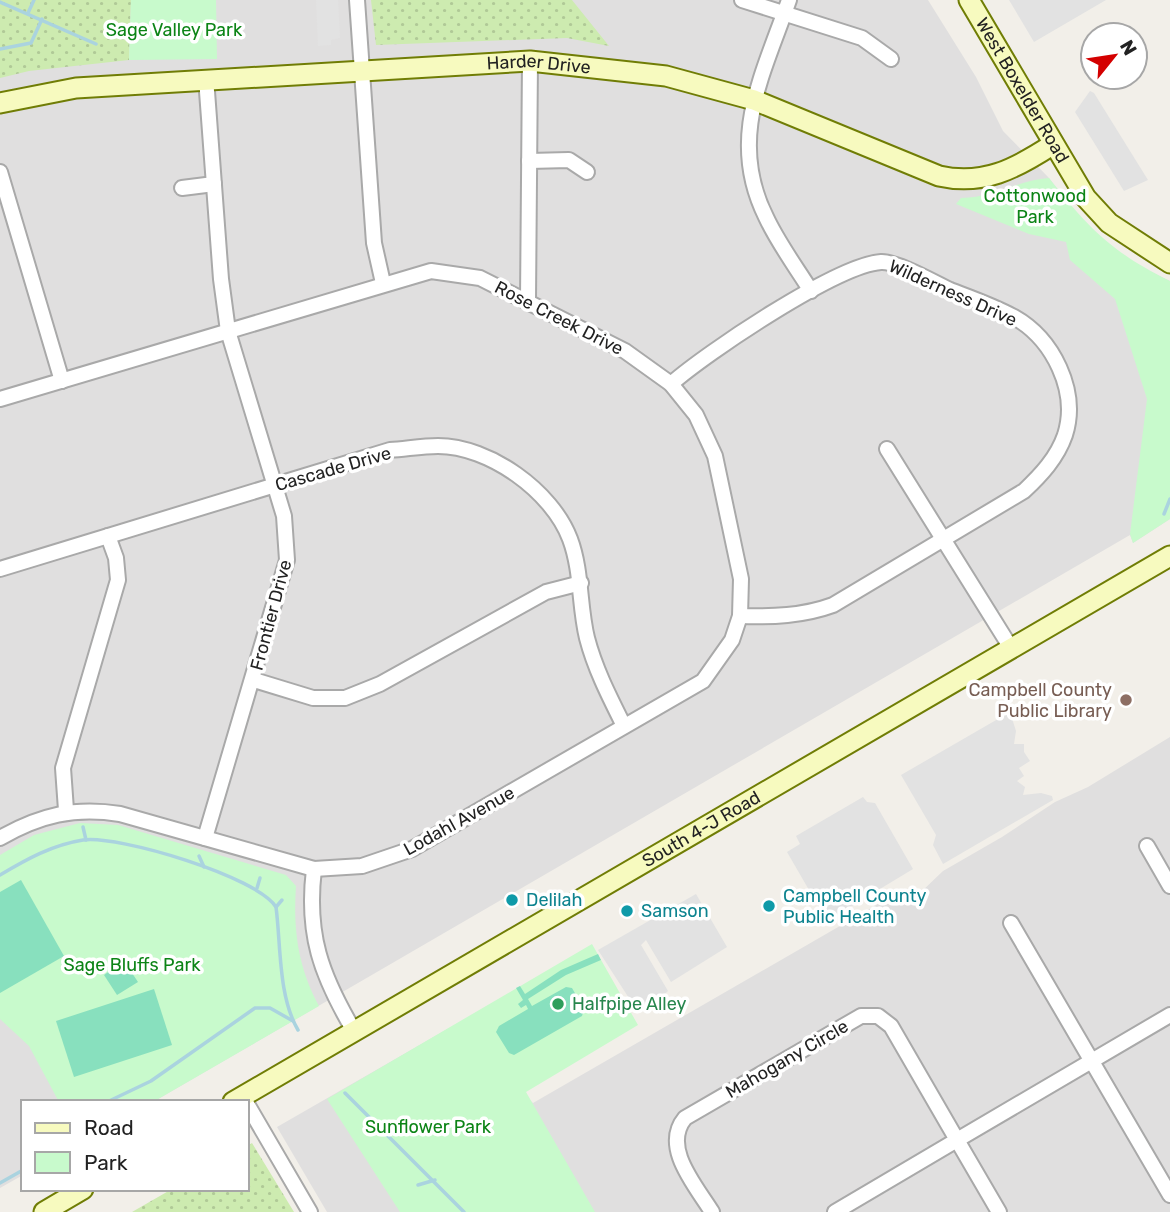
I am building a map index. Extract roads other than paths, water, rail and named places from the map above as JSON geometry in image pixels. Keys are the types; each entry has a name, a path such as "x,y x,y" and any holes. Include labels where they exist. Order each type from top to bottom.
{"street":[{"path":"357,0 374,243 383,283"},
{"path":"742,0 783,15 862,37 891,59"},
{"path":"789,0 754,100 748,125 748,162 766,218 811,291"},
{"name":"West Boxelder Road","path":"969,0 1052,145 1086,198 1109,223 1170,263"},
{"path":"528,300 530,61"},
{"name":"Harder Drive","path":"0,103 76,88 206,78 530,61 666,76 754,100 939,176 959,181 980,180 1000,174 1052,145"},
{"name":"Frontier Drive","path":"205,838 254,680 287,560 284,516 228,331 206,78"},
{"path":"529,160 569,160 587,172"},
{"path":"0,172 5,208 62,381"},
{"path":"182,188 214,184"},
{"name":"Wilderness Drive","path":"671,384 694,363 811,291 852,268 884,261 1015,317 1045,342 1062,371 1069,402 1065,435 1048,468 1024,491 833,605 813,612 773,617 740,616"},
{"name":"Rose Creek Drive","path":"0,399 383,283 431,271 480,278 625,351 671,384 696,415 715,456 741,579 740,616"},
{"name":"Cascade Drive","path":"0,569 390,450 440,446 495,460 540,493 570,538 581,583 587,637 601,681 624,726"},
{"path":"887,449 1011,648"},
{"path":"66,810 63,768 118,580 116,558 108,536"},
{"name":"South 4-J Road","path":"244,1100 354,1031 1170,555"},
{"path":"254,680 313,698 345,698 380,684 546,592 581,583"},
{"name":"Lodahl Avenue","path":"0,838 39,818 66,810 120,814 314,869 362,866 412,849 703,681 732,640 740,616"},
{"path":"1147,846 1170,886"},
{"path":"314,869 312,932 321,968 354,1031"},
{"path":"1011,923 1170,1195"},
{"path":"835,1212 1170,1015"},
{"name":"Mahogany Circle","path":"712,1212 681,1160 675,1143 676,1129 685,1118 862,1016 878,1016 891,1026 957,1140"},
{"path":"248,1111 310,1212"},
{"path":"957,1140 999,1212"},
{"path":"44,1212 80,1191"}],"waterway":[{"path":"28,13 34,0"},
{"path":"0,2 96,44"},
{"path":"0,49 31,43 42,19"},
{"path":"1164,514 1170,499"},
{"path":"83,827 86,840"},
{"path":"0,875 61,845 83,840 101,840 186,860 243,883 264,895 276,907 281,970 287,1002 298,1030"},
{"path":"199,856 204,867"},
{"path":"257,888 260,878"},
{"path":"276,907 282,900"},
{"path":"111,1100 151,1081 255,1008 270,1008 293,1021"},
{"path":"345,1093 464,1212"},
{"path":"0,1183 21,1171"},
{"path":"418,1185 435,1180"}],"place":[{"name":"Campbell County Public Library","path":"1126,700"},
{"name":"Delilah","path":"512,900"},
{"name":"Campbell County Public Health","path":"769,906"},
{"name":"Samson","path":"627,911"},
{"name":"Halfpipe Alley","path":"558,1004"}],"park label":[{"name":"Sage Valley Park","path":"174,30"},
{"name":"Cottonwood Park","path":"1035,206"},
{"name":"Sage Bluffs Park","path":"132,965"},
{"name":"Sunflower Park","path":"428,1127"}]}
